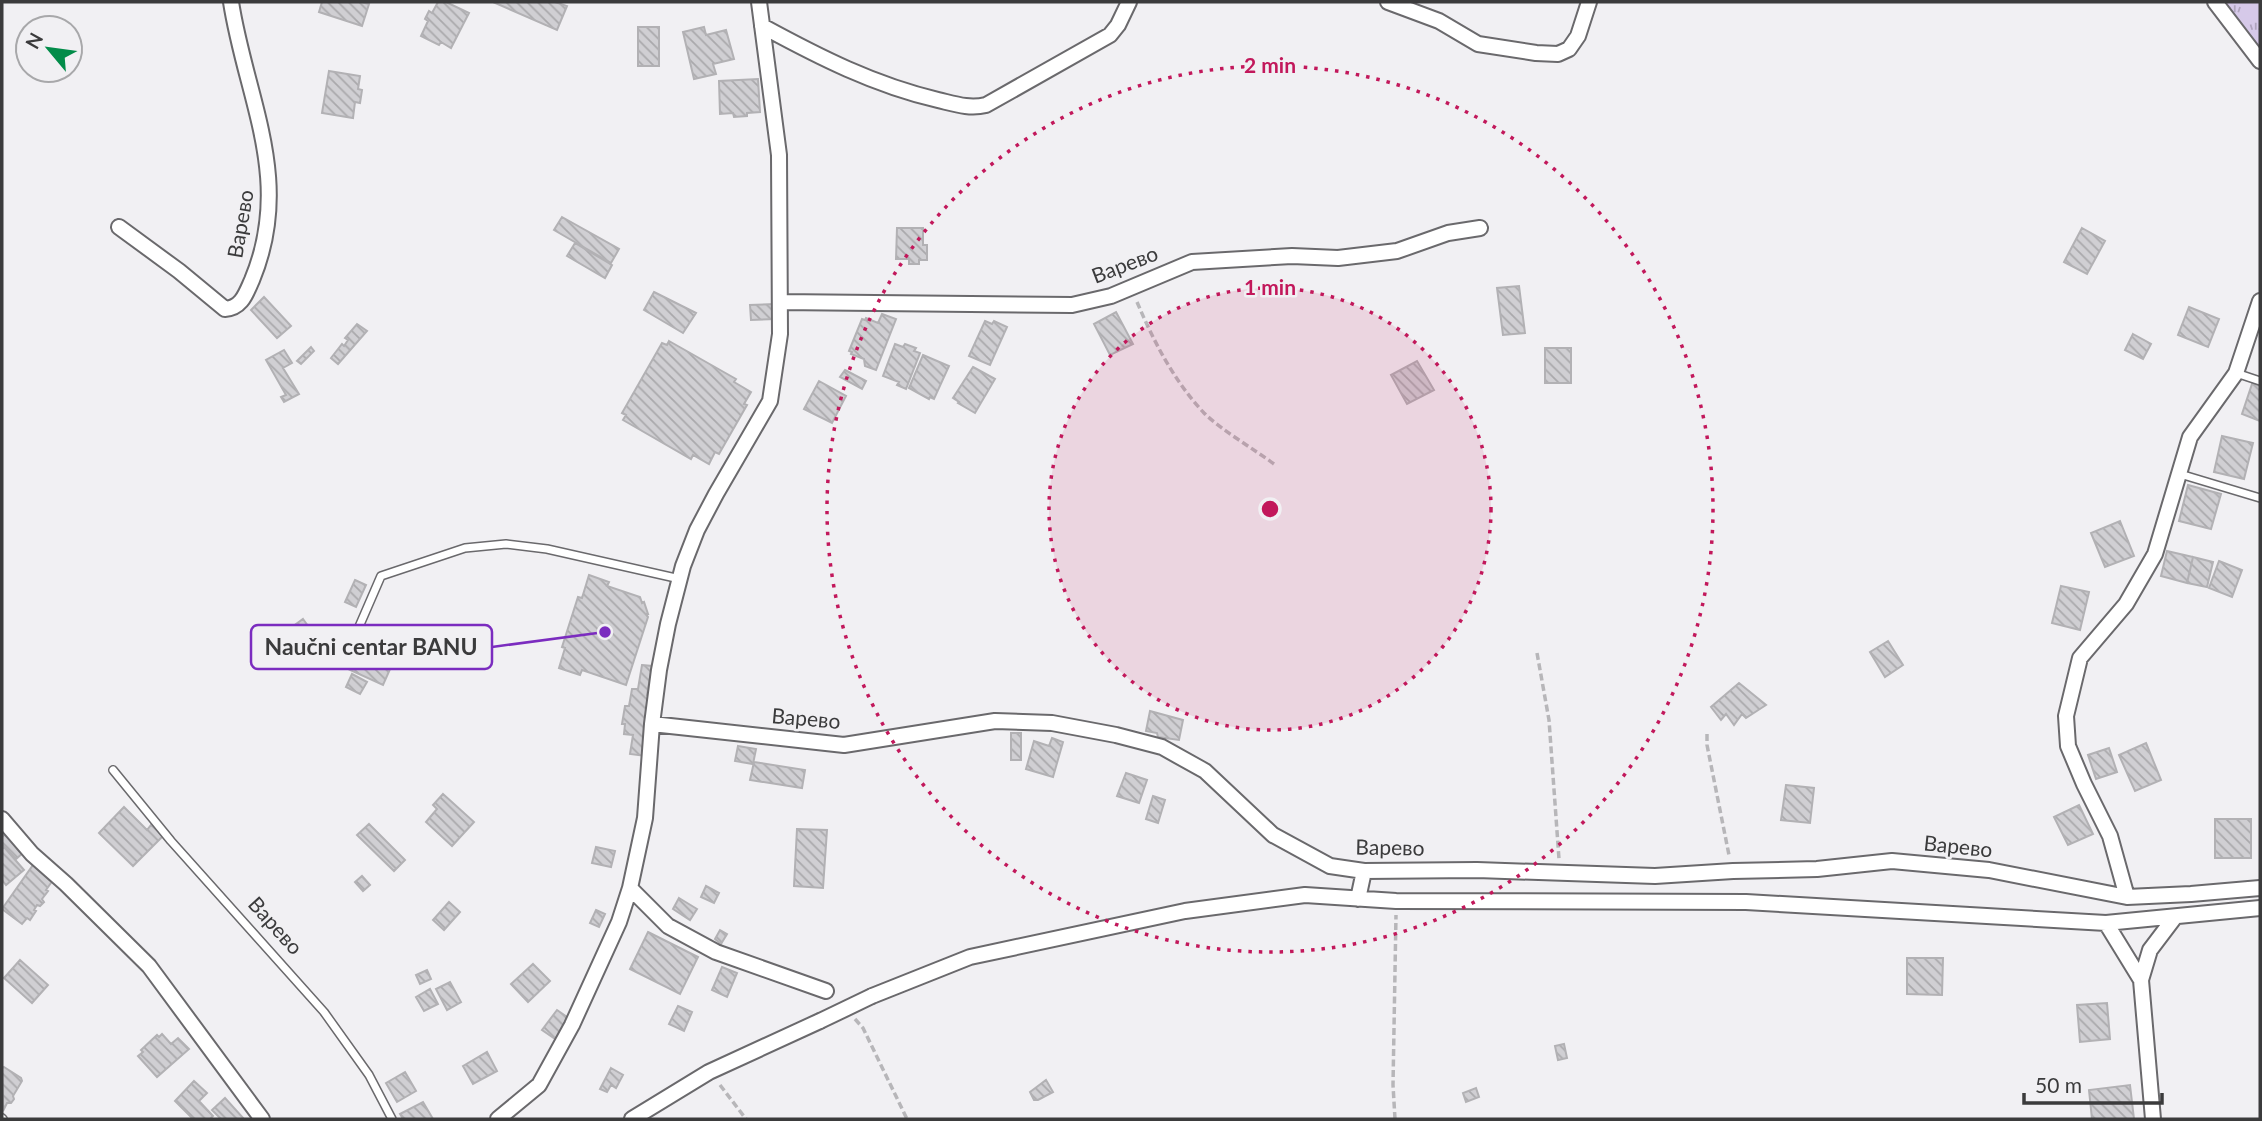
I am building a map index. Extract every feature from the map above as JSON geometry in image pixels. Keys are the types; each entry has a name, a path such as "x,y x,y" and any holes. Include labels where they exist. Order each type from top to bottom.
{"street":[{"name":"Варево","path":"119,227 225,309 232,309 245,295 261,252 270,181 232,2"},
{"path":"499,1119 539,1085 572,1025 619,922 630,888 645,818 659,670 680,579 697,530 770,401 780,334 779,155 759,2"},
{"path":"762,26 867,79 911,94 972,108 986,105 1110,36 1129,2"},
{"path":"1388,2 1439,21 1478,44 1558,54 1569,49 1578,36 1589,2"},
{"path":"2214,2 2260,61"},
{"name":"Варево","path":"780,302 1072,305 1111,296 1192,262 1292,256 1338,258 1397,251 1448,233 1480,228"},
{"path":"2127,897 2110,836 2068,746 2066,716 2080,658 2126,604 2155,554 2190,437 2236,373 2260,301"},
{"name":"Варево","path":"652,724 844,745 995,721 1052,723 1116,735 1162,747 1205,771 1273,835 1331,866 1364,872 1477,870 1655,876 1818,869 1892,861 1989,870 2127,897 2260,888"},
{"path":"2,819 32,854 149,966 262,1119"},
{"path":"1358,899 1364,872"},
{"path":"630,888 668,926 716,952 826,991"},
{"path":"632,1119 709,1072 872,996 970,957 1185,911 1305,895 1396,901 1746,902 2106,923 2260,908"},
{"path":"2153,1119 2141,980 2150,950 2175,917"},
{"path":"2106,923 2141,980"}],"lane":[{"path":"2236,373 2260,382"},
{"path":"2179,474 2260,498"},
{"path":"355,636 381,576 465,548 506,544 547,549 680,579"},
{"name":"Варево","path":"113,771 324,1012 369,1075 392,1119"}],"path":[{"path":"1131,287 1157,346 1178,382 1206,414 1274,464"},
{"path":"1537,653 1549,720 1560,873"},
{"path":"1707,734 1733,871"},
{"path":"1395,1119 1393,1085 1396,901"},
{"path":"854,1018 863,1028 907,1119"},
{"path":"709,1072 746,1119"}],"green space":[{"path":"2215,2 2260,2 2260,61"}],"building":[{"path":"322,2 369,4 362,26 319,12"},
{"path":"438,2 446,2 469,13 451,48 421,36 429,11 432,13"},
{"path":"493,2 555,2 567,6 557,30"},
{"path":"638,27 659,27 659,66 638,66"},
{"path":"704,27 706,35 726,30 734,59 713,64 716,74 694,79 683,32"},
{"path":"329,71 360,76 360,103 355,102 353,118 322,113"},
{"path":"758,79 760,112 734,117 733,113 720,114 719,81"},
{"path":"562,217 619,249 611,263 554,230"},
{"path":"897,228 923,228 923,245 927,245 927,260 919,260 919,264 909,264 909,259 896,259"},
{"path":"2082,228 2105,241 2087,274 2064,262"},
{"path":"575,243 612,265 605,278 567,256"},
{"path":"1519,286 1525,333 1503,335 1497,288"},
{"path":"654,292 696,313 683,333 644,310"},
{"path":"264,297 291,326 277,338 251,310"},
{"path":"775,304 775,319 751,320 750,305"},
{"path":"2189,307 2219,319 2208,347 2178,335"},
{"path":"1116,312 1133,344 1110,355 1094,324"},
{"path":"882,314 896,319 876,370 865,366 864,359 849,351 862,319 878,323"},
{"path":"985,321 992,324 994,321 1007,327 990,365 969,356"},
{"path":"357,324 367,331 338,364 331,358 342,344 344,346 348,340 345,338"},
{"path":"2133,334 2151,344 2143,359 2125,350"},
{"path":"669,341 736,379 734,382 751,392 744,404 747,405 719,454 715,452 709,464 693,455 691,459 623,420 626,415 622,413 662,343 667,345"},
{"path":"895,344 903,347 905,344 916,348 914,351 920,353 906,389 897,385 899,382 883,376"},
{"path":"311,347 314,351 301,364 297,361"},
{"path":"1545,348 1571,348 1571,383 1545,383"},
{"path":"284,350 292,363 283,368 299,394 284,402 281,397 286,395 266,360"},
{"path":"923,355 949,366 934,399 909,388"},
{"path":"1417,361 1434,390 1407,404 1391,375"},
{"path":"973,367 995,379 975,413 953,398"},
{"path":"845,370 866,381 862,389 840,377"},
{"path":"819,381 846,396 832,423 804,409"},
{"path":"2252,384 2260,386 2260,421 2242,414"},
{"path":"2222,436 2253,443 2244,479 2214,472"},
{"path":"2188,485 2221,494 2211,529 2179,521"},
{"path":"2120,521 2134,556 2105,567 2091,533"},
{"path":"2167,551 2193,557 2187,583 2161,576"},
{"path":"2193,557 2213,562 2207,587 2187,583"},
{"path":"2219,561 2242,570 2232,597 2209,588"},
{"path":"589,575 609,582 607,586 640,597 642,603 644,602 648,617 626,685 582,670 580,675 559,668 565,648 562,647 578,597 582,598"},
{"path":"355,580 366,585 356,607 345,602"},
{"path":"2061,586 2089,592 2080,630 2052,623"},
{"path":"303,619 311,630 300,638 292,627"},
{"path":"364,633 399,649 383,685 348,669"},
{"path":"1888,641 1903,665 1885,677 1870,652"},
{"path":"642,665 652,666 643,738 648,739 645,756 630,754 633,735 624,734 625,724 622,724 632,689 638,689"},
{"path":"352,674 367,682 360,694 346,687"},
{"path":"1739,683 1766,705 1746,718 1742,714 1734,725 1726,714 1721,720 1711,707"},
{"path":"1150,711 1183,720 1179,740 1158,737 1157,733 1146,731"},
{"path":"1011,733 1021,733 1021,760 1011,760"},
{"path":"1052,738 1063,742 1053,777 1026,769 1034,741 1049,746"},
{"path":"2146,743 2161,780 2135,791 2119,755"},
{"path":"738,746 756,749 753,764 735,761"},
{"path":"2109,748 2117,772 2096,779 2088,755"},
{"path":"754,762 805,770 802,788 750,780"},
{"path":"1126,773 1147,780 1139,803 1117,796"},
{"path":"1786,785 1814,788 1810,823 1781,820"},
{"path":"443,794 474,822 452,846 426,822 437,809 433,805"},
{"path":"1153,796 1165,800 1158,823 1146,819"},
{"path":"2079,805 2093,834 2068,845 2054,817"},
{"path":"124,807 147,830 151,825 163,836 133,866 99,833"},
{"path":"2215,819 2251,819 2251,858 2215,858"},
{"path":"369,824 405,860 394,871 357,835"},
{"path":"369,824 405,860 394,871 357,835"},
{"path":"797,829 827,830 823,888 794,886"},
{"path":"7,833 24,852 16,859 2,844 2,837"},
{"path":"4,847 24,870 6,885 2,880"},
{"path":"596,847 615,851 611,867 592,863"},
{"path":"33,865 53,880 42,899 44,902 40,906 37,905 30,920 27,918 22,924 2,909"},
{"path":"362,876 370,885 363,891 355,882"},
{"path":"362,876 370,885 363,891 355,882"},
{"path":"706,886 719,893 714,903 701,897"},
{"path":"679,898 697,909 690,920 673,909"},
{"path":"449,902 460,912 444,930 433,920"},
{"path":"449,902 460,912 444,930 433,920"},
{"path":"596,910 605,914 599,927 590,923"},
{"path":"720,930 727,934 721,944 715,939"},
{"path":"648,932 698,957 680,994 630,969"},
{"path":"1907,958 1943,958 1942,995 1907,994"},
{"path":"20,960 48,985 32,1003 4,978"},
{"path":"533,964 550,981 528,1002 511,984"},
{"path":"722,967 737,973 727,997 712,990"},
{"path":"427,970 431,979 420,984 416,975"},
{"path":"450,982 461,1002 447,1010 436,989"},
{"path":"430,989 438,1004 424,1011 416,997"},
{"path":"2107,1003 2110,1039 2080,1042 2077,1005"},
{"path":"678,1006 692,1012 684,1031 669,1024"},
{"path":"557,1010 570,1019 555,1039 542,1030"},
{"path":"162,1034 171,1044 178,1038 189,1049 157,1077 138,1056 157,1035 159,1037"},
{"path":"1564,1044 1567,1058 1558,1060 1555,1046"},
{"path":"487,1052 497,1071 473,1084 463,1066"},
{"path":"2,1068 22,1081 13,1096 14,1099 7,1103 3,1111"},
{"path":"611,1068 623,1075 616,1088 611,1085 607,1092 600,1089"},
{"path":"405,1072 416,1091 397,1102 386,1083"},
{"path":"1046,1080 1053,1092 1034,1100 1030,1092"},
{"path":"194,1081 207,1093 199,1101 213,1116 210,1119 193,1119 175,1101"},
{"path":"2130,1085 2134,1119 2092,1119 2089,1090"},
{"path":"1476,1088 1479,1097 1466,1102 1463,1093"},
{"path":"225,1098 244,1119 221,1119 212,1110"},
{"path":"423,1102 433,1119 403,1119 400,1114"}],"place":[{"name":"Naučni centar BANU","path":"605,632"}]}
